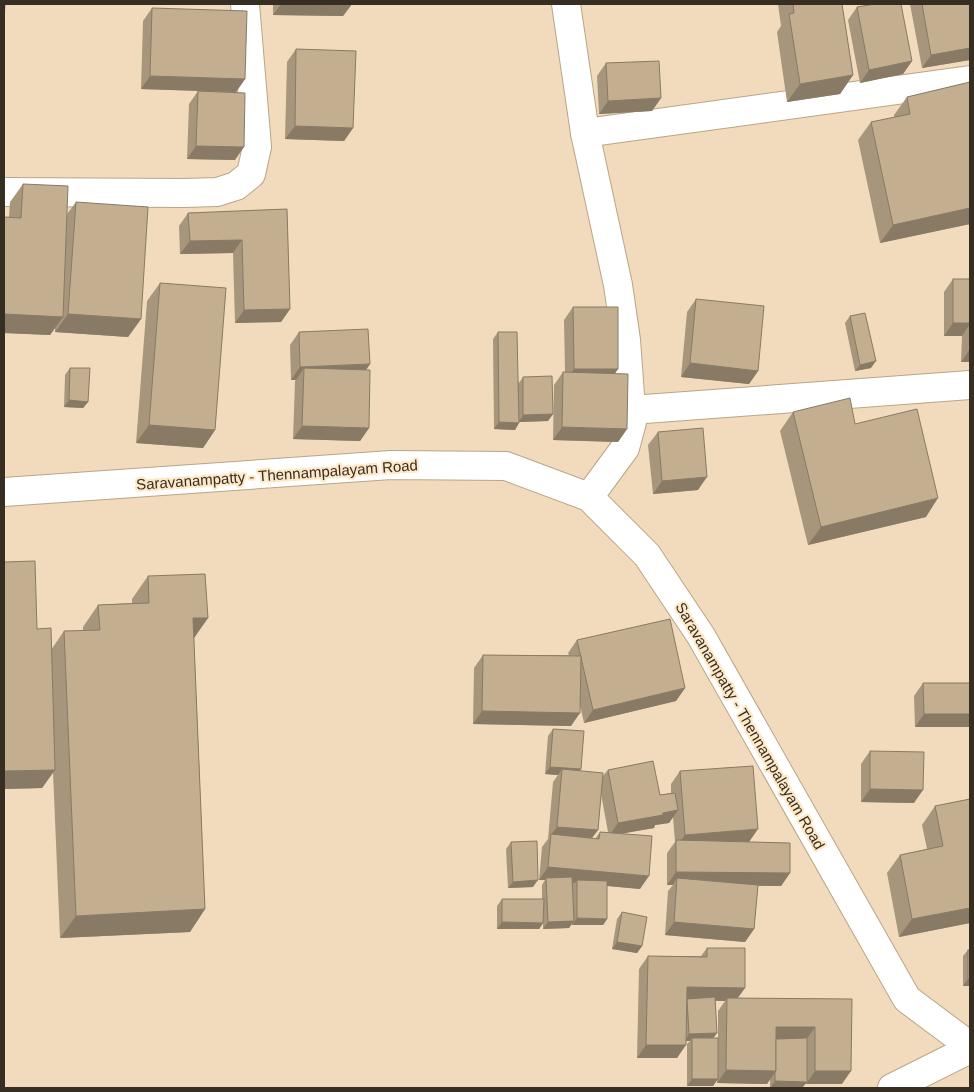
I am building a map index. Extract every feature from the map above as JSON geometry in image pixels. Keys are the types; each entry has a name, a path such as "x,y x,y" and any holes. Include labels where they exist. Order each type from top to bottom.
{"street":[{"path":"4,192 200,193 217,192 236,186 251,174 257,147 245,4"},
{"path":"566,4 585,133 618,285 626,340 632,422 625,448 590,496"},
{"path":"585,133 970,80"},
{"path":"631,410 970,385"},
{"name":"Saravanampatty - Thennampalayam Road","path":"4,492 410,465 506,466 590,496 647,555 701,636 907,999 970,1048"},
{"path":"892,1088 970,1048"}],"building":[{"path":"793,4 842,4 853,75 800,84 789,14 794,13"},
{"path":"875,4 901,4 912,61 869,70 857,7"},
{"path":"922,4 970,4 970,48 931,55"},
{"path":"152,8 247,11 245,79 150,76"},
{"path":"296,49 356,51 353,128 295,126"},
{"path":"659,61 661,98 608,101 606,63"},
{"path":"970,82 970,208 893,225 871,122 910,114 907,97"},
{"path":"198,91 245,93 244,147 196,146"},
{"path":"23,184 68,186 63,317 4,314 4,217 21,218"},
{"path":"76,202 148,207 141,319 68,314"},
{"path":"287,209 290,309 244,310 242,240 190,241 188,213"},
{"path":"953,279 970,279 970,323 953,323"},
{"path":"160,283 226,288 215,430 149,425"},
{"path":"696,299 764,306 758,371 690,363"},
{"path":"573,307 618,307 618,369 574,369"},
{"path":"865,313 876,361 860,365 850,316"},
{"path":"368,329 370,364 300,367 299,332"},
{"path":"498,332 517,332 519,423 499,422"},
{"path":"70,368 90,368 88,402 69,400"},
{"path":"304,368 370,370 369,428 302,426"},
{"path":"563,372 628,374 627,429 562,427"},
{"path":"552,376 553,414 523,415 523,377"},
{"path":"850,398 855,424 917,409 938,498 821,527 793,412"},
{"path":"703,428 707,477 662,481 658,432"},
{"path":"35,561 37,629 51,628 55,770 4,771 4,562"},
{"path":"205,574 208,618 193,618 205,909 76,916 64,631 100,630 98,605 149,603 148,576"},
{"path":"670,619 685,688 593,710 577,640"},
{"path":"483,655 581,656 580,713 482,711"},
{"path":"923,683 970,683 970,714 924,714"},
{"path":"553,729 584,731 581,769 550,767"},
{"path":"870,751 924,752 923,790 870,789"},
{"path":"653,761 660,795 675,793 678,810 663,813 663,815 618,823 608,770"},
{"path":"753,766 758,829 685,835 680,771"},
{"path":"562,769 603,773 598,830 557,827"},
{"path":"970,799 970,908 912,919 900,855 943,846 935,806"},
{"path":"600,832 652,836 649,876 548,867 551,834 599,839"},
{"path":"676,840 790,843 790,873 676,872"},
{"path":"537,841 538,880 513,882 511,842"},
{"path":"572,877 574,921 548,922 546,878"},
{"path":"677,878 758,885 754,929 674,922"},
{"path":"577,880 607,881 607,919 577,918"},
{"path":"502,899 544,899 543,923 502,922"},
{"path":"622,912 647,917 642,946 617,942"},
{"path":"707,948 745,948 745,988 687,987 686,1045 646,1045 648,956 707,957"},
{"path":"968,950 970,950 970,979 968,979"},
{"path":"715,997 717,1033 689,1034 687,999"},
{"path":"727,998 852,999 851,1071 815,1071 815,1027 776,1027 776,1071 726,1070"},
{"path":"692,1038 718,1038 718,1079 692,1079"},
{"path":"807,1038 807,1082 775,1081 776,1039"}]}
